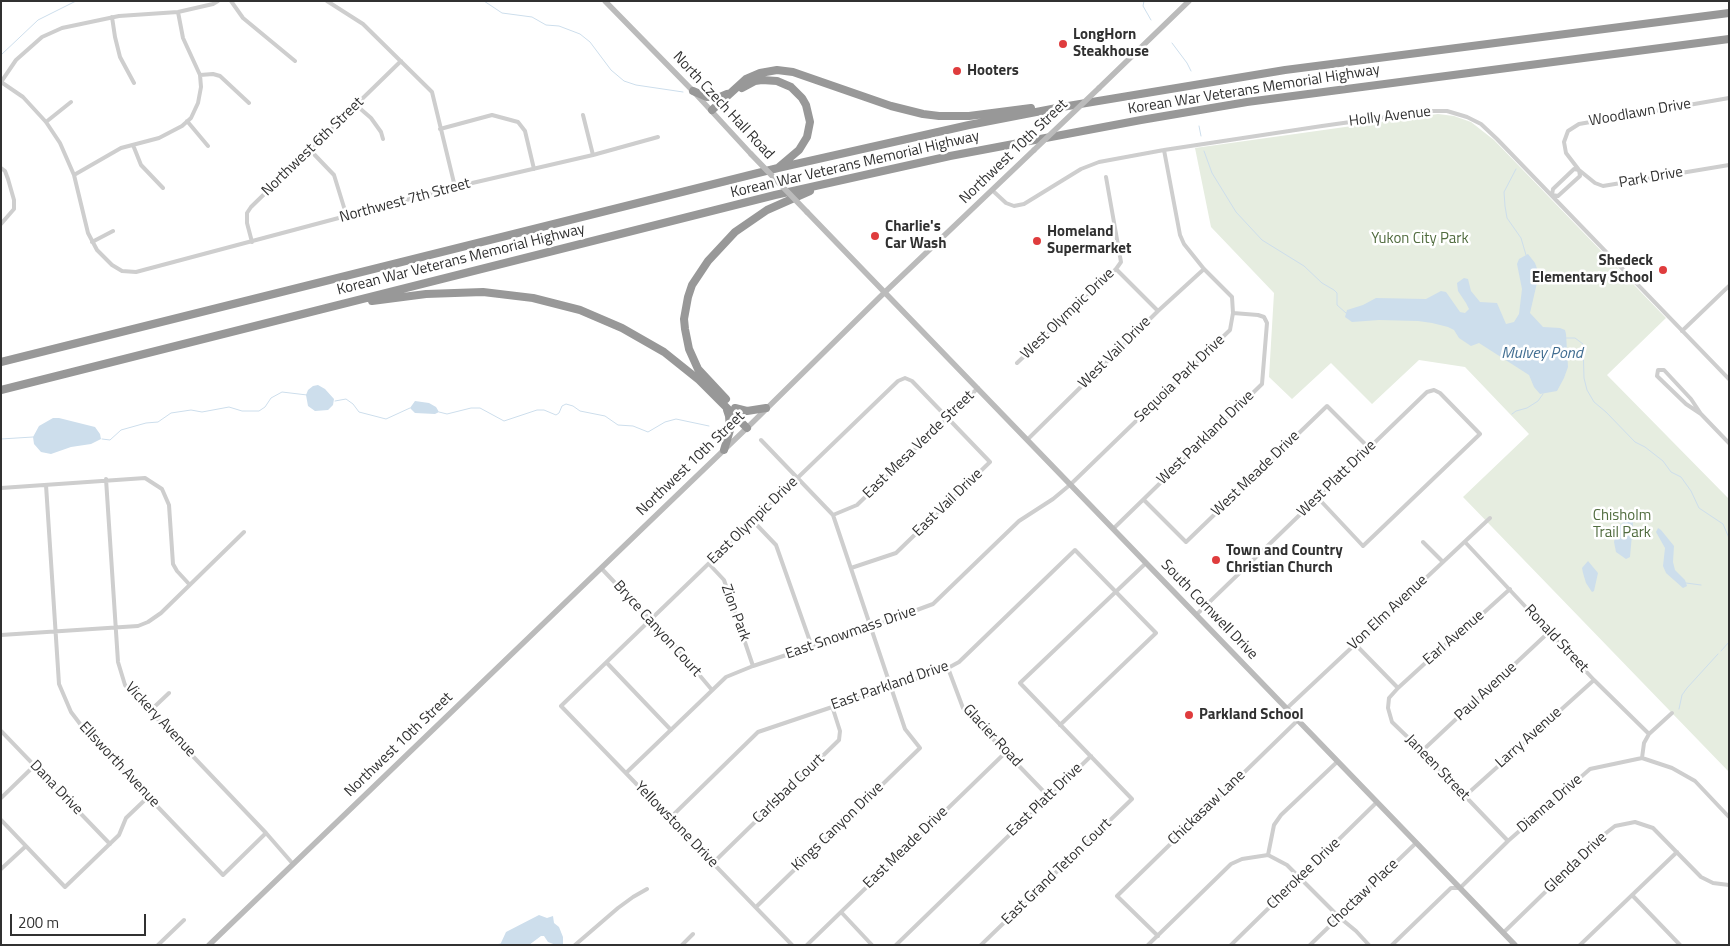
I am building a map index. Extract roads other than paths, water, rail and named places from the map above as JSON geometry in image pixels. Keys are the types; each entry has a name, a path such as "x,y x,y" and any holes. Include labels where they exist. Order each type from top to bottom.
{"highway":[{"path":"1647,24 1729,8"},
{"name":"Korean War Veterans Memorial Highway","path":"1,362 778,168 1062,107 1312,66 1729,13"},
{"name":"Korean War Veterans Memorial Highway","path":"1,390 833,182 1019,143 1247,102 1729,39"},
{"path":"713,112 729,93 752,76 777,70 800,74 906,111 931,115 968,116 1062,107"},
{"path":"713,112 739,90 755,81 776,81 791,86 806,105 809,114 809,130 807,138 799,150 778,168"},
{"path":"693,90 707,97 729,93"},
{"path":"749,426 698,368 689,349 684,319 692,285 708,260 743,226 780,204 833,182"},
{"path":"337,306 426,294 468,292 508,294 551,302 594,315 638,336 684,367 749,426"},
{"path":"724,450 730,424 725,405"},
{"path":"735,408 747,411 766,408"}],"main road":[{"name":"North Czech Hall Road","path":"605,1 693,90 751,154 885,292"},
{"name":"Northwest 10th Street","path":"209,945 1189,1"},
{"name":"South Cornwell Drive","path":"885,292 1515,945"}],"street":[{"path":"200,1 202,6"},
{"path":"113,231 92,242 88,233 74,174 60,143 46,122 24,97 1,82 16,60 42,37 62,28 112,17 178,12 213,4 218,1"},
{"path":"231,1 243,18 295,61"},
{"path":"327,1 363,24 432,92 455,187"},
{"path":"74,174 121,148 159,138 182,126 191,118 198,102 201,87 200,75 183,38 178,12"},
{"path":"112,17 120,57 134,83"},
{"name":"Northwest 6th Street","path":"252,242 246,223 247,213 402,61"},
{"path":"200,75 213,74 220,76 249,103"},
{"name":"Woodlawn Drive","path":"1579,170 1566,153 1564,142 1568,131 1579,124 1729,98"},
{"path":"46,122 71,102"},
{"path":"356,105 371,118 381,132 383,139"},
{"name":"Holly Avenue","path":"992,190 1006,203 1014,206 1024,204 1081,169 1099,162 1332,124 1429,111 1448,112 1481,124 1729,378"},
{"path":"440,129 492,115 518,122 525,131 534,169"},
{"path":"583,115 593,154"},
{"path":"187,121 208,146"},
{"name":"Northwest 7th Street","path":"92,242 112,265 122,270 136,272 455,187 658,137"},
{"path":"133,145 141,165 163,188"},
{"path":"310,150 334,175 347,217"},
{"path":"1164,150 1180,235 1184,244 1204,269 1232,296 1233,313"},
{"name":"Park Drive","path":"1579,170 1594,183 1603,186 1729,165"},
{"path":"1,168 8,179 14,200 14,209 1,224"},
{"path":"1574,169 1579,170 1580,176 1558,196 1552,195 1553,189 1574,169"},
{"name":"West Olympic Drive","path":"1016,363 1116,269 1121,262 1106,177"},
{"path":"1116,269 1158,311"},
{"name":"West Vail Drive","path":"1028,439 1158,311 1204,269"},
{"path":"1682,331 1729,286"},
{"name":"Sequoia Park Drive","path":"1071,484 1230,330 1233,313"},
{"name":"West Parkland Drive","path":"1144,500 1262,384 1267,323 1264,317 1258,315 1233,313"},
{"path":"1701,414 1686,404 1658,376 1658,370 1664,370 1691,399 1701,414 1729,443"},
{"name":"East Olympic Drive","path":"561,706 607,664 650,620 898,381 905,378 912,381 947,417"},
{"name":"East Mesa Verde Street","path":"833,515 857,505 978,388"},
{"name":"West Platt Drive","path":"1196,615 1428,392 1434,390 1440,393 1480,434 1363,546 1318,498"},
{"name":"West Meade Drive","path":"1144,500 1186,542 1328,406 1369,448"},
{"name":"East Vail Drive","path":"852,568 896,553 990,462 947,417"},
{"path":"761,440 833,515 890,686"},
{"path":"1,488 106,479 145,478 162,489 169,505 173,564 190,584"},
{"name":"Vickery Avenue","path":"106,479 118,662 123,680 128,689 266,833 293,864"},
{"name":"East Snowmass Drive","path":"626,773 726,677 933,604 1020,521 1053,499 1071,484"},
{"name":"Ellsworth Avenue","path":"46,485 59,684 71,712 87,733 223,875 266,833"},
{"path":"1114,528 1144,500"},
{"name":"Von Elm Avenue","path":"1286,709 1490,518"},
{"path":"753,521 776,545 812,647"},
{"path":"1,635 138,626 148,622 161,612 244,532"},
{"path":"1423,542 1443,562"},
{"name":"Ronald Street","path":"1465,542 1594,680 1650,734"},
{"name":"East Parkland Drive","path":"670,818 758,732 948,668 959,662 1075,550 1116,592"},
{"path":"1060,725 1156,633 1116,592 1146,563"},
{"name":"Zion Park","path":"709,564 724,580 753,666"},
{"name":"Bryce Canyon Court","path":"601,568 674,645 712,690"},
{"name":"Earl Avenue","path":"1398,688 1510,589"},
{"name":"East Platt Drive","path":"896,945 1091,756 1020,683 1116,592"},
{"name":"Paul Avenue","path":"1422,751 1549,632"},
{"path":"1355,644 1398,688"},
{"path":"607,664 671,730"},
{"name":"Glacier Road","path":"948,668 963,708 1049,797"},
{"name":"Larry Avenue","path":"1465,796 1594,680"},
{"name":"Kings Canyon Drive","path":"756,907 920,748 905,729 890,686"},
{"name":"Janeen Street","path":"1398,688 1390,698 1388,708 1392,722 1508,841"},
{"path":"150,711 169,693"},
{"name":"Yellowstone Drive","path":"561,706 792,945"},
{"name":"Carlsbad Court","path":"712,863 839,740 840,731 832,706"},
{"path":"1672,713 1650,734 1644,743 1642,758 1672,768 1695,781 1729,817"},
{"name":"Chickasaw Lane","path":"1158,936 1117,896 1297,721"},
{"name":"Dana Drive","path":"1,731 110,844"},
{"name":"East Meade Drive","path":"807,945 1006,752"},
{"name":"East Grand Teton Court","path":"981,945 1132,799 1091,756"},
{"name":"Dianna Drive","path":"1392,945 1451,888 1460,888 1508,841 1590,769 1642,758"},
{"path":"1268,855 1274,825 1281,815 1337,762"},
{"path":"1,798 34,766"},
{"path":"1,820 65,887 119,836 126,818 148,797"},
{"name":"Cherokee Drive","path":"1231,945 1376,803"},
{"name":"Glenda Drive","path":"1503,933 1614,826 1635,822 1653,828 1701,877 1713,883 1729,885"},
{"name":"Choctaw Place","path":"1310,945 1416,843"},
{"path":"1,870 26,846"},
{"path":"1580,945 1677,852"},
{"path":"1148,945 1232,864 1242,858 1268,855 1287,865 1369,945"},
{"path":"575,945 618,908 647,889"},
{"path":"1632,895 1680,945"},
{"path":"840,912 872,945"},
{"path":"158,945 184,920"},
{"path":"682,945 693,934"},
{"path":"580,940 585,945"}],"water":[{"name":"Mulvey Pond","path":"1528,254 1535,263 1539,274 1530,313 1543,327 1560,328 1565,330 1566,334 1568,367 1557,391 1540,394 1534,387 1529,375 1479,343 1471,346 1459,338 1454,330 1448,327 1418,321 1379,320 1352,322 1345,317 1347,310 1376,298 1426,299 1441,291 1446,292 1460,312 1465,313 1469,309 1458,291 1457,283 1464,278 1468,279 1471,291 1480,302 1497,303 1506,324 1514,322 1519,314 1522,289 1517,264 1519,259"},
{"path":"318,385 325,389 334,399 333,405 328,410 315,411 308,406 306,395 308,390"},
{"path":"415,401 429,403 436,407 439,412 435,414 415,413 410,408"},
{"path":"53,418 95,427 101,439 91,444 71,447 51,454 41,452 34,444 33,437 39,426"},
{"path":"1627,519 1632,519 1633,523 1630,557 1626,559 1616,552 1614,542 1617,528"},
{"path":"1658,528 1674,546 1673,562 1675,570 1685,580 1687,586 1683,588 1666,573 1663,566 1665,548 1656,532"},
{"path":"1588,561 1598,573 1594,591 1592,592 1586,583 1582,568"},
{"path":"539,915 547,918 553,916 554,923 559,927 563,937 563,945 548,942 544,936 541,936 529,945 500,945 506,932"}],"waterway":[{"path":"1,55 38,20 76,1"},
{"path":"484,1 502,13 532,17 546,25 559,26 580,34 590,42 611,70 624,81 636,85 683,92"},
{"path":"1144,1 1143,6 1151,20"},
{"path":"1172,43 1191,71"},
{"path":"1199,126 1201,136"},
{"path":"1204,151 1212,173 1236,212 1262,240 1304,266 1322,283 1334,290 1337,293 1337,305 1346,313"},
{"path":"1516,169 1504,192 1505,206 1507,218 1521,238 1526,255"},
{"path":"1566,338 1575,338 1583,344 1584,378 1587,390 1594,402 1635,442 1645,447 1663,461 1671,472 1681,477 1691,491 1699,508 1723,524 1729,538"},
{"path":"102,439 110,440 121,430 146,423 158,422 171,413 191,410 202,412 229,407 242,411 259,411 265,407 271,398 282,392 307,395"},
{"path":"1512,414 1538,401 1543,394"},
{"path":"335,401 346,399 359,412 386,419 410,408"},
{"path":"439,412 447,414 471,408 480,408 504,421 537,410 544,410 556,415 562,406 566,404 580,411 605,416 618,425 633,426 648,432 665,422 676,419 709,426"},
{"path":"1,439 33,437"},
{"path":"1686,583 1701,585"},
{"path":"1721,651 1729,642"},
{"path":"1679,709 1682,695 1718,654"},
{"path":"495,945 501,944"}],"place":[{"name":"LongHorn Steakhouse","path":"1063,44"},
{"name":"Hooters","path":"957,71"},
{"name":"Charlie's Car Wash","path":"875,236"},
{"name":"Homeland Supermarket","path":"1037,241"},
{"name":"Shedeck Elementary School","path":"1663,270"},
{"name":"Town and Country Christian Church","path":"1216,560"},
{"name":"Parkland School","path":"1189,715"}],"park label":[{"name":"Yukon City Park","path":"1420,239"},
{"name":"Chisholm Trail Park","path":"1622,524"}]}
